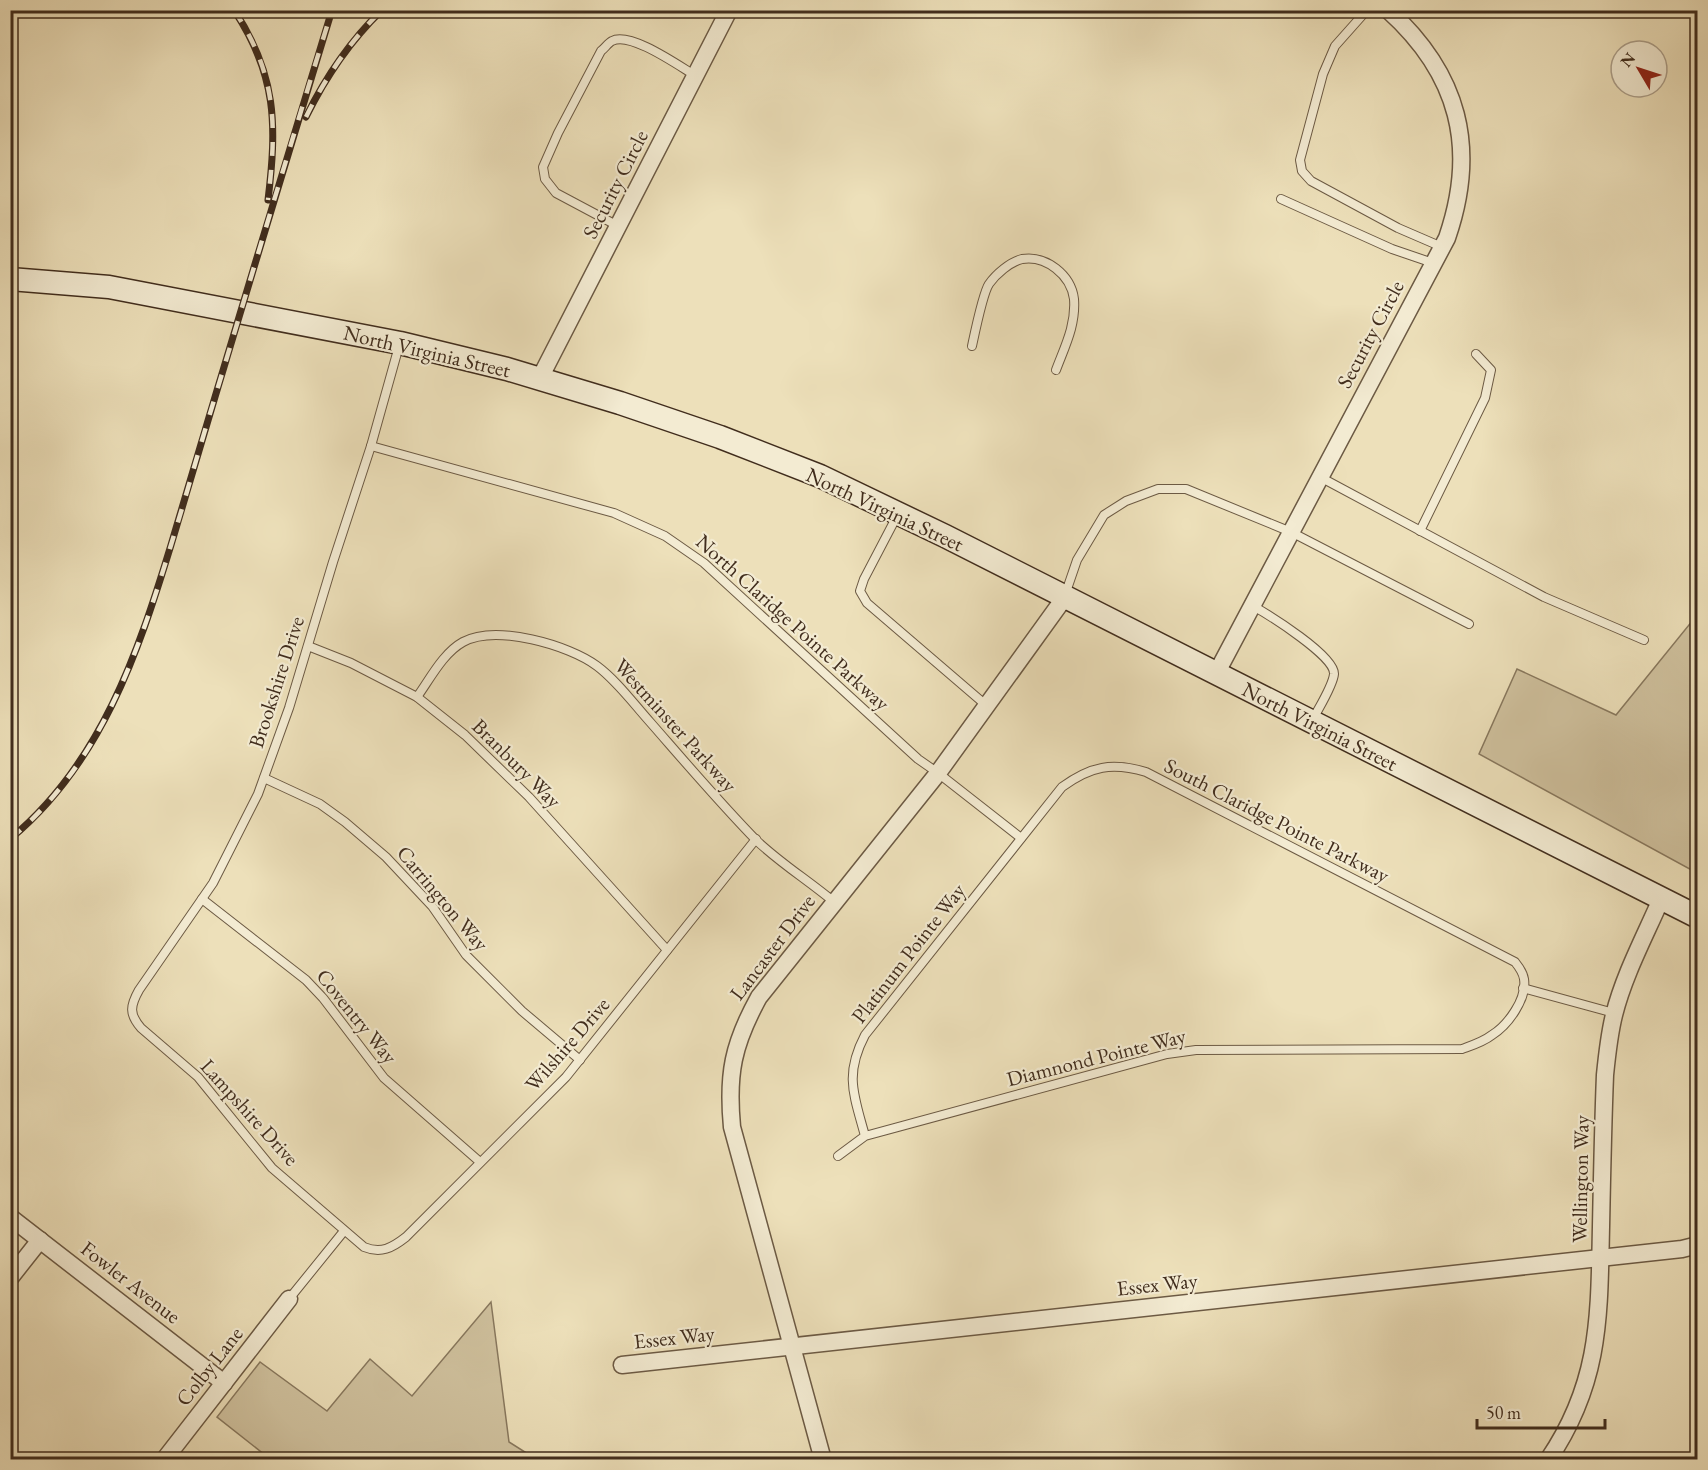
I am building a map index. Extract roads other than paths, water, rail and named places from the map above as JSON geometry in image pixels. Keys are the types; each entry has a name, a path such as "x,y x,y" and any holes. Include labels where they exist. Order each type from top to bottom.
{"main road":[{"name":"North Virginia Street","path":"10,279 109,287 400,343 540,378 720,437 820,476 898,513 1698,916"}],"street":[{"name":"Security Circle","path":"540,378 729,10"},
{"name":"Security Circle","path":"1216,674 1442,247 1455,213 1461,184 1462,153 1458,125 1448,90 1427,52 1408,28 1388,10"},
{"name":"Lancaster Drive","path":"823,1460 736,1145 729,1098 736,1045 759,997 938,773 1065,597"},
{"name":"Wellington Way","path":"1548,1460 1577,1407 1593,1357 1597,1332 1608,1042 1614,1013 1627,976 1661,899"},
{"name":"Fowler Avenue","path":"10,1217 224,1383"},
{"path":"10,1278 40,1240"},
{"name":"Essex Way","path":"622,1365 1682,1249 1698,1245"},
{"name":"Colby Lane","path":"165,1460 289,1299"}],"lane":[{"path":"1367,10 1335,46 1323,74 1300,160 1302,171 1311,181 1398,228 1442,247"},
{"path":"618,226 556,193 545,179 543,167 558,133 601,51 613,40 623,39 646,47 696,76"},
{"path":"1281,199 1392,249 1433,263"},
{"path":"972,346 988,285 1006,267 1022,259 1048,263 1066,277 1074,298 1073,327 1056,370"},
{"name":"Brookshire Drive","path":"131,1007 138,990 213,883 264,778 289,708 371,446 400,343"},
{"path":"1420,531 1485,398 1491,370 1476,354"},
{"name":"North Claridge Pointe Parkway","path":"371,446 614,513 665,536 704,563 918,759 938,773"},
{"path":"1320,477 1544,597 1644,640"},
{"path":"1065,597 1077,560 1104,515 1126,501 1158,489 1186,489 1291,532 1469,624"},
{"path":"898,513 860,591 867,603 987,706"},
{"path":"1252,606 1290,628 1334,667 1334,676 1312,722"},
{"name":"Westminster Parkway","path":"417,698 454,648 475,638 499,635 526,638 580,656 610,677 756,839 834,902"},
{"name":"Branbury Way","path":"308,646 351,663 417,698 465,735 529,797 667,951"},
{"name":"South Claridge Pointe Parkway","path":"1021,838 1062,787 1077,777 1092,770 1110,766 1128,767 1146,772 1515,962 1524,979 1523,988"},
{"path":"938,773 1021,838"},
{"name":"Carrington Way","path":"264,778 320,804 386,857 432,906 466,955 522,1011 580,1060"},
{"name":"Platinum Pointe Way","path":"865,1136 852,1088 852,1070 856,1052 865,1035 1021,838"},
{"name":"Wilshire Drive","path":"382,1251 393,1247 406,1237 566,1077 756,839"},
{"name":"Coventry Way","path":"202,899 306,980 323,998 384,1078 480,1162"},
{"path":"1523,988 1614,1013"},
{"name":"Diamnond Pointe Way","path":"838,1155 865,1136 1167,1054 1196,1050 1462,1049 1479,1043 1501,1027 1518,1005 1523,988"},
{"name":"Lampshire Drive","path":"131,1007 133,1018 141,1028 198,1077 272,1168 363,1247 382,1251"},
{"path":"289,1299 344,1231"}],"railway":[{"path":"234,10 259,57 270,101 273,148 268,200"},
{"path":"10,839 42,809 69,777 92,741 130,666 171,545 332,10"},
{"path":"306,117 339,60 382,10"}]}
